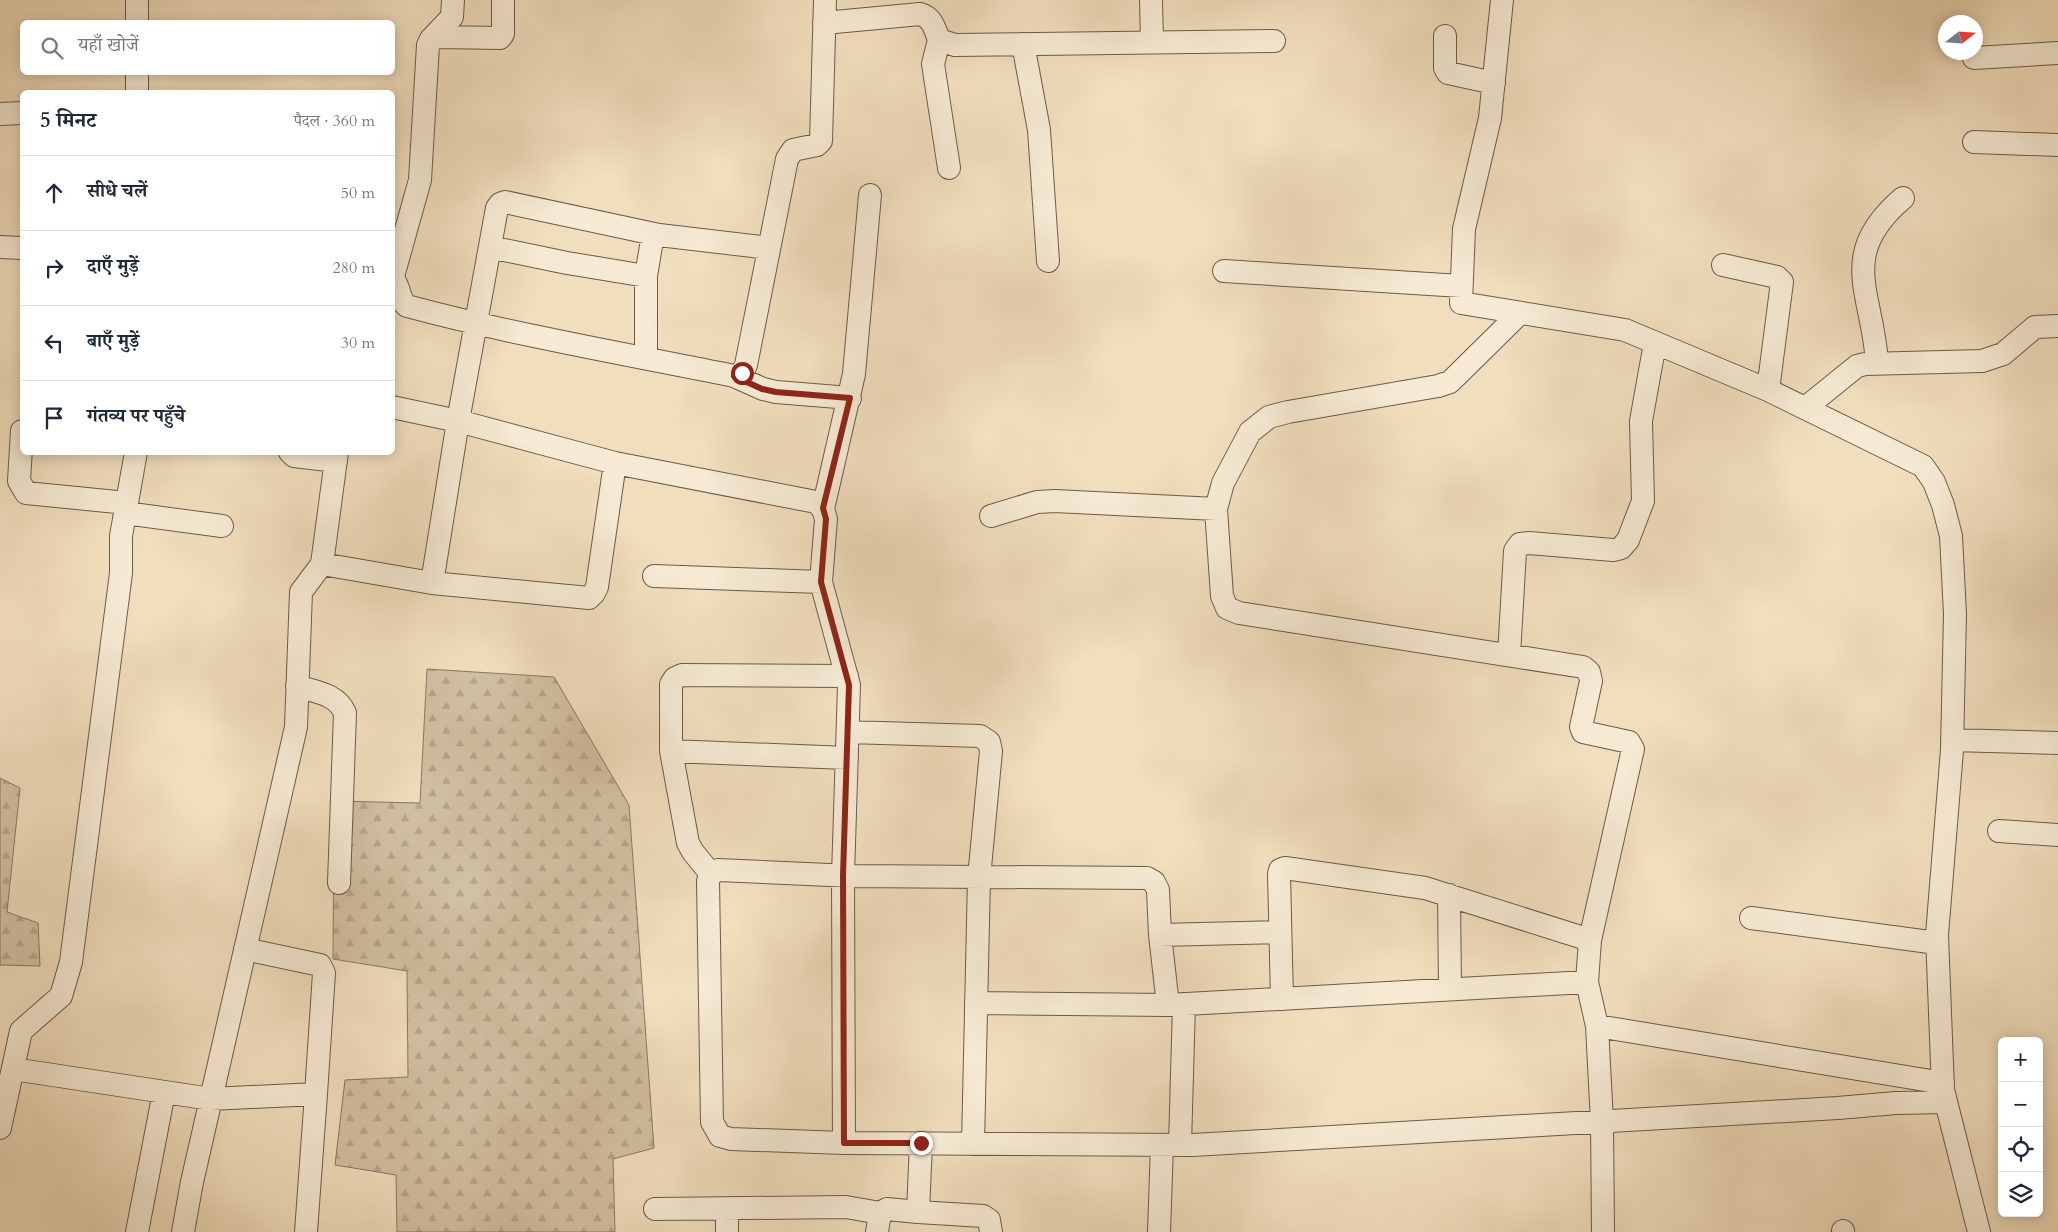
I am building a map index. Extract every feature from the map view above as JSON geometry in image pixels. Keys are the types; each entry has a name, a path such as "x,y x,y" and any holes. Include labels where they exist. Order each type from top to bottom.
{"street":[{"path":"137,0 137,20"},
{"path":"395,272 420,180 428,45 431,39 452,17 453,0"},
{"path":"431,39 440,37 500,38 504,34 503,0"},
{"path":"734,376 742,373 746,364 789,154 793,150 816,145 821,141 825,0"},
{"path":"1151,0 1152,42"},
{"path":"1502,0 1490,118 1464,229 1461,303 1625,330 1768,390 1923,466 1934,482 1943,505 1952,536 1955,614 1952,740 1937,943 1944,1092 1979,1232"},
{"path":"824,23 926,15 932,22 939,40 933,64 949,168"},
{"path":"1445,36 1445,68 1448,73 1494,83"},
{"path":"939,40 955,45 1274,41"},
{"path":"1023,44 1038,130 1048,262"},
{"path":"1983,57 2058,53"},
{"path":"137,75 137,90"},
{"path":"0,114 20,113"},
{"path":"1974,142 2058,145"},
{"path":"844,1143 843,876 849,685 821,582 826,519 823,508 850,398 854,374 870,194"},
{"path":"1877,364 1876,339 1864,292 1863,266 1867,246 1874,227 1903,198"},
{"path":"432,583 475,324 497,208 500,204 505,202 653,234 769,248"},
{"path":"646,358 646,276 653,234"},
{"path":"490,246 646,276"},
{"path":"0,247 20,248"},
{"path":"1723,266 1777,277 1782,282 1768,390"},
{"path":"1224,271 1461,286"},
{"path":"395,282 402,303 407,306 475,324 734,376 762,389 776,392 850,398"},
{"path":"1520,313 1450,382 1269,417 1250,432 1223,483 1216,509 1222,596 1228,608 1239,613 1583,667 1589,672 1591,680 1582,727 1583,732 1629,742 1633,750 1590,940 1587,982 1597,1026 1602,1122 1604,1232"},
{"path":"1805,408 1857,366 1982,361 2003,354 2035,327 2058,326"},
{"path":"1509,655 1515,551 1520,544 1528,543 1613,550 1621,548 1628,540 1643,501 1641,421 1655,343"},
{"path":"395,408 458,421 615,462 816,502 823,508"},
{"path":"21,455 19,481 26,493 126,508 222,526"},
{"path":"0,1128 21,1031 61,996 71,962 121,573 121,536 135,455"},
{"path":"183,1232 211,1099 296,727 301,592 322,564 337,457 293,455"},
{"path":"322,564 432,583 589,598 597,587 615,462"},
{"path":"991,516 1037,502 1055,501 1216,509"},
{"path":"654,576 821,582"},
{"path":"711,874 688,843 671,752 671,684 675,678 682,675 847,676"},
{"path":"297,686 333,697 341,704 345,713 339,883"},
{"path":"848,732 980,736 989,742 990,751 979,878 974,1144"},
{"path":"1952,740 2058,743"},
{"path":"671,752 847,758"},
{"path":"1999,831 2058,834"},
{"path":"1282,999 1279,874 1280,870 1285,868 1425,888 1590,940"},
{"path":"1159,1232 1171,1145 1176,1004 1160,935 1158,890 1154,882 1147,878 843,876 718,870 711,874 708,881 712,1122 720,1136 731,1139 844,1143 1171,1145 1602,1122 1896,1103 1944,1092"},
{"path":"1449,895 1450,989"},
{"path":"1751,918 1937,943"},
{"path":"1160,935 1280,932"},
{"path":"245,949 320,965 324,973 306,1232"},
{"path":"976,1003 1176,1004 1587,982"},
{"path":"1597,1026 1872,1069 1944,1092"},
{"path":"13,1069 211,1099 316,1094"},
{"path":"137,1232 164,1092"},
{"path":"918,1212 921,1143"},
{"path":"655,1209 846,1207 879,1222 887,1210 983,1216 989,1220 991,1232"},
{"path":"727,1209 727,1232"}],"green space":[{"path":"427,669 554,677 629,805 654,1148 613,1159 615,1232 397,1232 396,1175 335,1165 345,1080 408,1077 407,971 333,959 334,801 420,803"},
{"path":"0,778 20,788 7,912 38,923 40,966 0,965"}],"route":[{"path":"742,373 734,376 762,389 776,392 850,398 823,508 826,519 821,582 849,685 843,876 844,1143 921,1143"}]}
